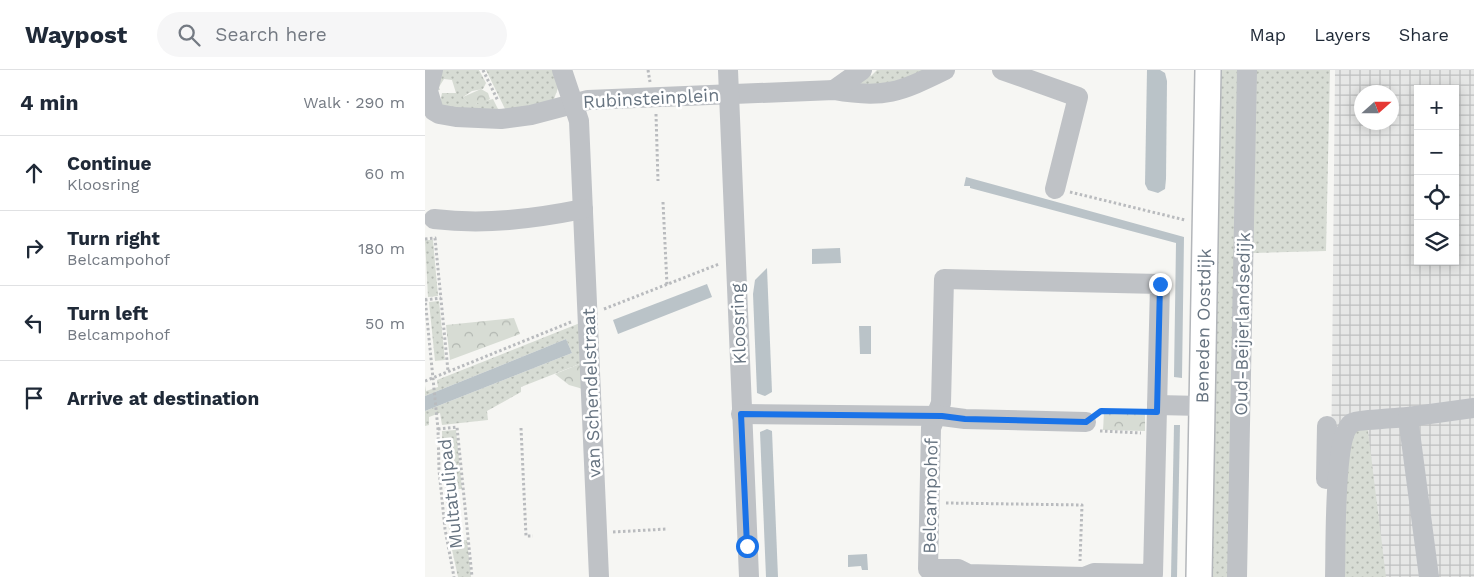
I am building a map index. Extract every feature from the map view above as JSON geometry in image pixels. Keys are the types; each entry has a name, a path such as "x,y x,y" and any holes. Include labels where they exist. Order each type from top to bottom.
{"main road":[{"name":"Beneden Oostdijk","path":"1199,577 1208,72"}],"street":[{"name":"Rubinsteinplein","path":"433,70 428,91 430,104 436,113 456,117 506,118 537,114 588,100 834,90 859,94 892,93 916,85 945,70"},
{"name":"Rubinsteinplein","path":"562,70 574,103"},
{"name":"Kloosring","path":"728,70 749,577"},
{"path":"834,90 862,70"},
{"path":"1002,70 1078,97 1055,189"},
{"name":"Oud-Beijerlandsedijk","path":"1238,575 1247,70"},
{"name":"van Schendelstraat","path":"574,103 579,121 599,577"},
{"path":"434,219 474,222 511,221 583,209"},
{"name":"Belcampohof","path":"944,279 1160,284 1153,574 1094,573 1080,577 968,574 958,569 928,569 931,428 937,416 941,403 944,279"},
{"path":"1157,409 1202,406"},
{"path":"1335,577 1339,467 1346,430 1351,423 1359,420 1371,421 1474,408"},
{"name":"Belcampohof","path":"741,414 937,416 1086,422"},
{"path":"1408,417 1429,577"},
{"path":"1324,577 1327,426"}],"path":[{"path":"483,70 506,118"},
{"path":"655,96 658,181"},
{"path":"1055,189 1205,225"},
{"path":"663,202 667,285"},
{"path":"425,239 435,238 448,372"},
{"name":"Multatulipad","path":"441,298 425,299 437,415 439,470 445,529 454,577"},
{"path":"1156,434 1102,432 1086,422 1101,411 1157,409"},
{"name":"Multatulipad","path":"438,429 457,427 472,577"},
{"path":"521,428 526,536 533,536"},
{"path":"929,502 1081,505 1080,577"},
{"path":"597,532 667,529"}],"shaded area":[{"path":"1147,70 1160,70 1165,73 1167,81 1166,179 1165,189 1158,193 1148,190 1145,184"},
{"path":"1335,70 1474,70 1474,577 1330,577"},
{"path":"966,177 1184,237 1182,378 1174,377 1176,243 970,188 970,186 964,186"},
{"path":"840,248 841,263 812,264 812,249"},
{"path":"767,268 772,392 765,396 757,393 753,294 755,280"},
{"path":"707,284 712,297 618,334 613,320"},
{"path":"859,326 871,326 871,354 860,354"},
{"path":"566,339 572,353 425,411 425,396"},
{"path":"1174,425 1180,425 1177,577 1171,577"},
{"path":"767,429 772,431 778,577 766,577 760,432"},
{"path":"867,554 868,570 862,570 861,566 848,567 848,555"}],"green space":[{"path":"439,70 479,70 486,83 483,89 472,91 463,97 474,107 477,103 493,99 500,113 444,111 440,102 442,93 456,93 452,80 444,79 439,87 440,90 437,90"},
{"path":"486,70 556,70 558,88 554,99 507,113"},
{"path":"877,70 933,70 888,84 850,85 867,72 871,76"},
{"path":"1220,70 1240,70 1230,577 1208,577"},
{"path":"1255,70 1330,70 1326,251 1252,253"},
{"path":"481,89 488,93 490,99 483,103 477,103 474,108 463,97"},
{"path":"425,240 433,240 438,296 428,297"},
{"path":"439,301 445,360 435,361 429,302"},
{"path":"514,318 520,334 450,360 446,325"},
{"path":"580,323 582,363 521,387 521,392 487,411 488,420 442,425 440,413 429,417 429,425 425,426 425,411 572,353 566,339 425,396 425,385 426,391 438,387 437,380"},
{"path":"582,363 583,389 569,385 555,374"},
{"path":"1104,413 1145,414 1145,431 1103,430"},
{"path":"1367,423 1386,577 1339,577 1348,438"},
{"path":"456,430 462,489 456,489 457,498 453,499 455,509 447,510 442,431"},
{"path":"448,522 455,522 457,532 460,532 461,540 467,540 471,577 458,577"}],"route":[{"path":"747,546 741,414 942,416 965,419 1086,422 1101,411 1157,412 1160,284"}]}
